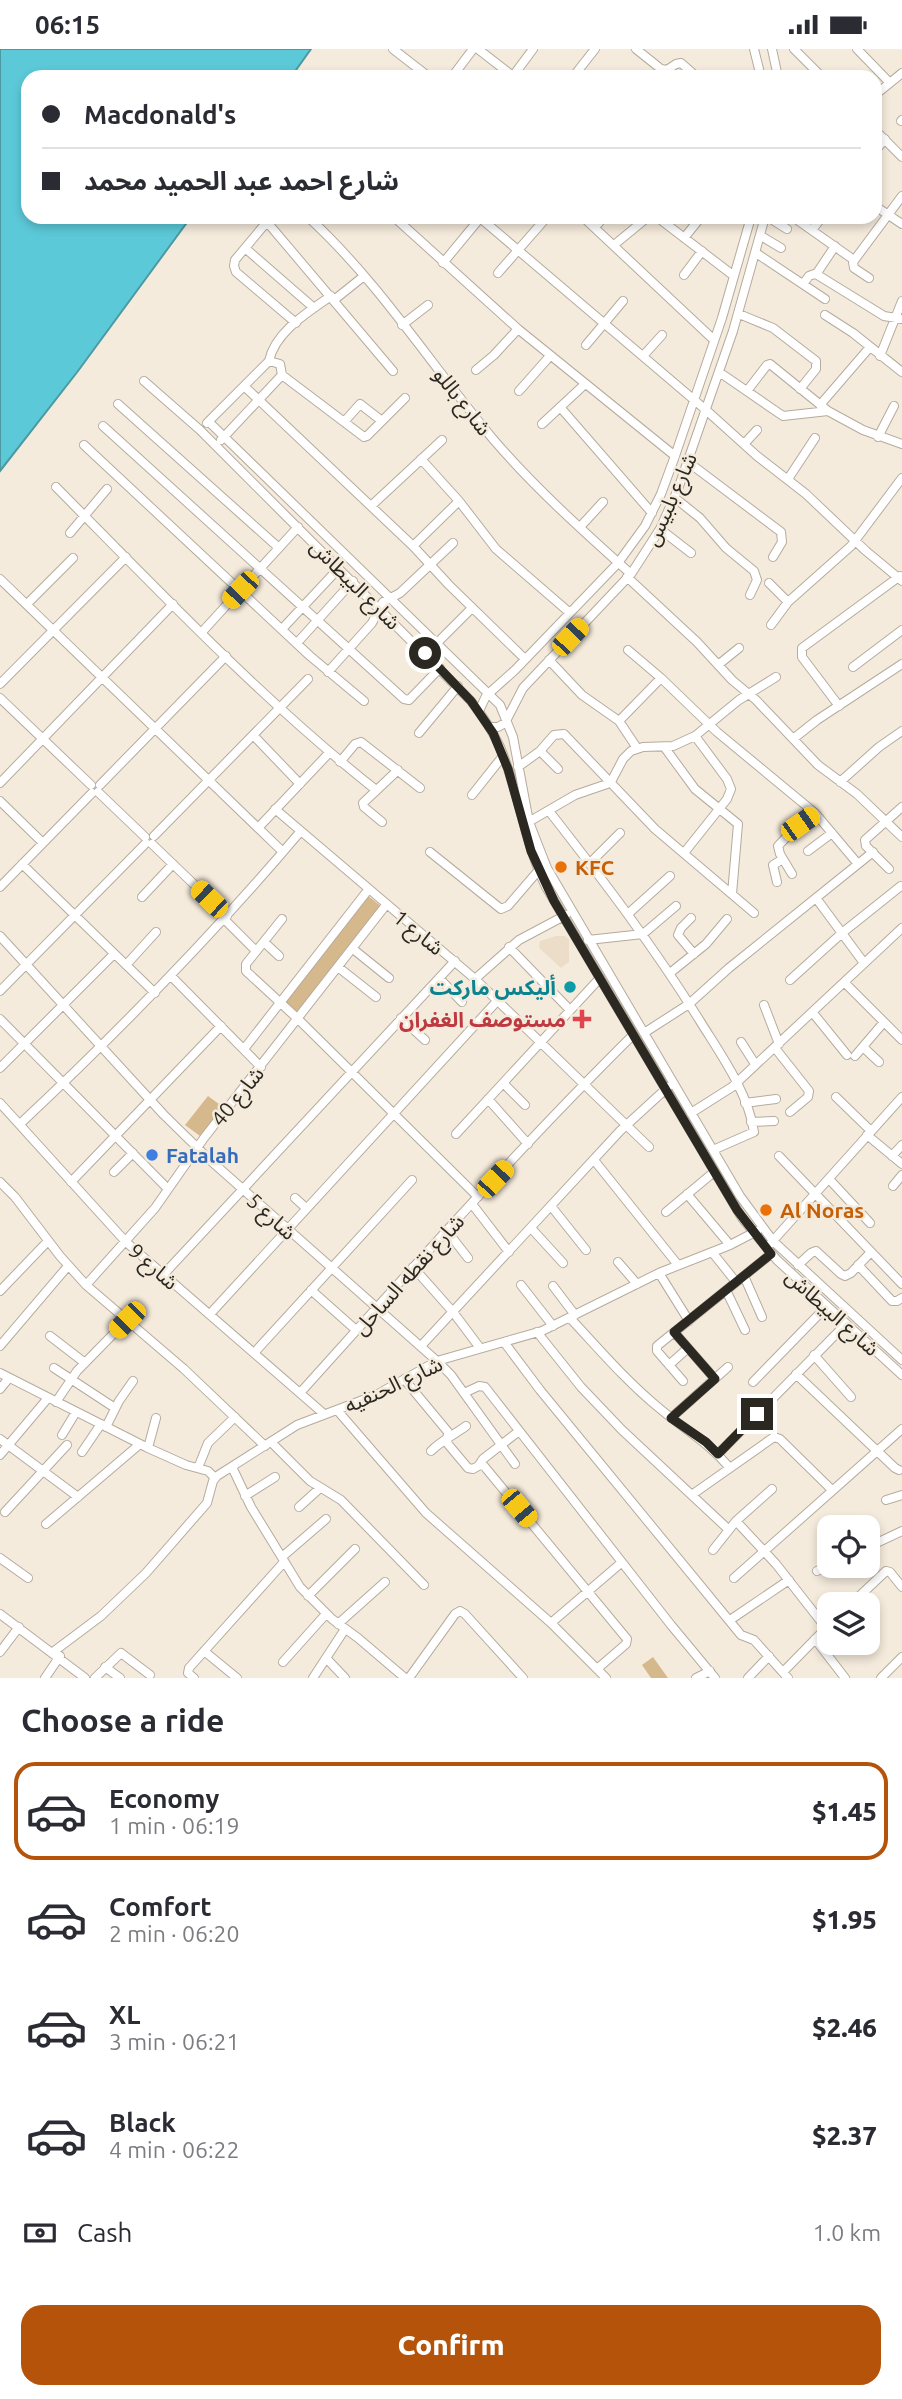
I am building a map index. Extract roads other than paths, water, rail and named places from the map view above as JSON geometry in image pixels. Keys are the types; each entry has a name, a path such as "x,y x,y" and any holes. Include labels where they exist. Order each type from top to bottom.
{"street":[{"path":"393,49 420,70"},
{"path":"458,70 476,49 504,70"},
{"path":"519,70 533,49"},
{"path":"578,70 595,49"},
{"path":"636,49 661,69 670,69 681,63 689,70"},
{"path":"754,49 759,70"},
{"path":"772,49 776,70"},
{"path":"794,49 815,70"},
{"path":"857,49 877,70"},
{"path":"882,89 902,73"},
{"path":"882,75 890,83"},
{"path":"882,136 902,157"},
{"path":"882,143 885,139"},
{"path":"882,223 902,195"},
{"path":"882,211 902,224"},
{"path":"265,224 234,263 236,272 296,323"},
{"path":"273,224 393,371"},
{"name":"شارع باللو","path":"315,224 364,276 494,440 618,562 732,680 750,693 818,765 902,837"},
{"path":"401,224 584,385 675,456"},
{"path":"443,263 474,224"},
{"path":"488,224 901,577 801,651 802,657 839,706"},
{"path":"498,273 541,224"},
{"path":"592,224 671,302 714,340"},
{"path":"614,245 640,224"},
{"path":"666,224 734,276"},
{"path":"684,238 695,224"},
{"name":"شارع بلبيس","path":"479,711 483,699 618,562 637,539 652,513 675,456 714,340 749,224"},
{"name":"شارع بلبيس","path":"507,719 523,688 629,575 660,529 675,498 739,314 765,224"},
{"path":"779,224 787,229"},
{"path":"803,224 854,260"},
{"path":"812,230 817,224"},
{"path":"869,278 854,268 854,260 881,224"},
{"path":"761,236 781,248"},
{"path":"803,284 809,276 816,274 835,246"},
{"path":"245,248 314,308"},
{"path":"684,275 702,251"},
{"path":"756,253 825,299"},
{"path":"816,274 884,316 899,319"},
{"path":"200,430 270,361 274,345 296,323 314,308 364,276"},
{"path":"586,345 623,301"},
{"path":"880,356 899,319 902,301"},
{"path":"402,325 428,305"},
{"path":"739,314 773,328 816,361 816,369 800,389"},
{"path":"825,315 902,372"},
{"path":"476,370 519,329"},
{"path":"643,356 662,335"},
{"path":"820,405 870,348"},
{"path":"519,391 550,356"},
{"path":"270,361 280,364 282,375 365,437 405,398"},
{"path":"747,391 769,364 828,411 878,437 902,445"},
{"path":"719,372 785,416 828,411"},
{"path":"216,446 282,375"},
{"name":"شارع البيطاش","path":"144,381 200,430 458,686 479,711 503,756 526,824 538,871 714,1172 753,1233 768,1251 902,1375"},
{"path":"542,424 584,385"},
{"path":"244,386 413,546 525,659"},
{"path":"118,404 279,548"},
{"path":"344,422 360,404 382,421"},
{"path":"878,437 894,406"},
{"path":"560,407 652,513"},
{"name":"شارع البيطاش","path":"209,422 500,705 507,719 518,768 526,824 547,868 713,1150 773,1241 902,1360"},
{"path":"103,426 405,700 411,698 440,668"},
{"path":"744,444 757,430"},
{"path":"788,479 815,438"},
{"path":"371,506 442,440"},
{"path":"84,445 328,672 364,701"},
{"path":"421,459 459,501 496,549 570,613"},
{"path":"688,462 781,532 782,542 772,557"},
{"path":"771,625 789,602 855,540 902,478"},
{"path":"56,487 279,709 376,790"},
{"path":"70,533 107,489"},
{"path":"675,498 705,523 726,548 754,571 757,580 750,594"},
{"path":"413,546 459,501"},
{"path":"580,527 603,502"},
{"path":"202,632 298,527"},
{"path":"660,529 691,553"},
{"path":"328,672 372,623 383,602 400,593 453,543"},
{"path":"0,684 126,557"},
{"path":"27,604 72,558"},
{"path":"282,629 339,568"},
{"path":"0,579 283,852"},
{"path":"297,643 353,581"},
{"path":"769,583 789,602"},
{"path":"0,783 173,604"},
{"path":"436,645 472,608"},
{"path":"853,667 902,630"},
{"path":"718,665 739,648"},
{"path":"628,650 710,725 815,813 858,864"},
{"path":"0,887 226,656"},
{"path":"549,660 585,698 619,721 637,748"},
{"path":"793,739 902,664"},
{"path":"526,824 583,791 610,782 622,759 637,748 665,748 695,736 734,703 776,677"},
{"path":"619,721 661,678"},
{"path":"0,991 308,679"},
{"path":"419,733 458,686"},
{"path":"0,698 149,840 256,951"},
{"path":"489,727 498,727 507,719"},
{"path":"840,782 879,747 902,731"},
{"path":"518,768 540,751 554,735 564,734 655,829 754,913"},
{"path":"253,735 300,784"},
{"path":"684,853 730,794 730,784 695,736"},
{"path":"340,762 355,744 361,742 420,788"},
{"path":"665,748 689,783 739,826 732,894"},
{"path":"540,751 558,769"},
{"path":"258,828 329,753"},
{"path":"472,795 503,756"},
{"path":"382,822 363,805 398,770"},
{"path":"0,801 43,843"},
{"path":"850,856 865,844 866,838 902,807"},
{"name":"شارع 1","path":"275,809 475,979 649,1147"},
{"path":"549,811 643,933 690,1004 737,1083 754,1130 713,1150"},
{"path":"792,874 778,850 780,843 815,813"},
{"path":"21,1123 155,993 300,832"},
{"path":"590,863 621,833"},
{"path":"808,851 832,833"},
{"path":"865,844 889,869"},
{"path":"430,852 501,909 508,907 538,871"},
{"path":"644,1033 690,1004 729,968 873,852"},
{"path":"777,882 773,865 783,859"},
{"path":"142,897 173,864"},
{"path":"22,865 155,993"},
{"path":"629,913 670,876"},
{"path":"790,980 842,933 901,886"},
{"name":"شارع 40","path":"244,1049 368,890"},
{"path":"816,898 864,963"},
{"name":"شارع 40","path":"86,1285 126,1242 168,1189 197,1147 386,905"},
{"path":"588,940 643,933 676,906"},
{"path":"475,979 509,947 572,912"},
{"path":"691,918 678,935 694,954"},
{"path":"282,919 246,964 246,971 478,1197"},
{"path":"670,973 714,936 727,919"},
{"path":"691,1113 737,1083 902,928"},
{"path":"125,965 156,932"},
{"name":"شارع 5","path":"0,936 197,1147 242,1190 438,1361 515,1464"},
{"path":"264,941 279,956"},
{"path":"509,947 570,1010"},
{"path":"353,949 389,978"},
{"path":"0,1068 114,954"},
{"path":"164,1274 455,961"},
{"path":"338,967 376,997"},
{"path":"171,976 261,1066"},
{"path":"439,978 462,1002"},
{"path":"456,1133 600,978"},
{"path":"845,983 902,1040"},
{"path":"210,1314 498,1000"},
{"path":"764,1005 777,1046 809,1091 808,1097 790,1112"},
{"path":"813,1013 851,1056 863,1047 884,1022"},
{"path":"401,1018 425,1039"},
{"path":"0,1019 168,1189"},
{"path":"71,1182 221,1026"},
{"name":"شارع نقطه الساحل","path":"300,1393 447,1230 633,1035"},
{"path":"741,1042 755,1064"},
{"path":"863,1047 879,1062"},
{"path":"503,1083 525,1105"},
{"path":"421,1346 626,1125 673,1083"},
{"path":"836,1097 902,1164"},
{"path":"682,1381 656,1348 744,1276 902,1097"},
{"path":"488,1099 528,1144"},
{"path":"744,1103 776,1099"},
{"name":"شارع 9","path":"0,1103 21,1123 126,1242 324,1414"},
{"path":"751,1122 775,1121"},
{"path":"892,1156 902,1145"},
{"path":"114,1172 132,1153"},
{"path":"779,1156 902,1284"},
{"path":"594,1160 678,1265"},
{"path":"666,1212 714,1172"},
{"path":"893,1186 902,1175"},
{"path":"828,1179 870,1223"},
{"path":"254,1353 412,1180"},
{"path":"0,1182 86,1285 234,1417 303,1475 341,1500 424,1584"},
{"path":"687,1194 730,1244"},
{"path":"295,1198 306,1208"},
{"path":"472,1204 509,1252"},
{"path":"551,1206 586,1250"},
{"path":"531,1228 563,1263"},
{"name":"شارع الحنفيه","path":"215,1478 297,1425 376,1395 438,1361 552,1327 637,1283 762,1228"},
{"path":"447,1230 468,1258"},
{"path":"0,1291 48,1241"},
{"path":"798,1265 814,1251 843,1275 850,1274 871,1252"},
{"path":"712,1252 736,1282"},
{"path":"618,1262 637,1283"},
{"path":"859,1265 891,1300 902,1298"},
{"path":"0,1346 68,1266"},
{"path":"413,1267 453,1312 480,1348"},
{"path":"659,1273 689,1321"},
{"path":"744,1276 762,1317"},
{"path":"521,1285 552,1327"},
{"path":"552,1286 573,1317 615,1368 671,1418 706,1442 730,1468"},
{"path":"312,1290 356,1330"},
{"path":"726,1290 745,1329"},
{"path":"753,1383 827,1306"},
{"path":"0,1455 127,1320"},
{"path":"718,1454 814,1355 849,1327 860,1322"},
{"path":"537,1332 558,1360 605,1412 729,1529"},
{"path":"674,1332 715,1379"},
{"path":"50,1336 85,1363"},
{"path":"504,1342 633,1505 744,1637 754,1640 784,1676 815,1639 845,1678"},
{"path":"669,1365 688,1348"},
{"path":"814,1355 851,1397"},
{"path":"671,1418 728,1367"},
{"path":"54,1369 115,1408"},
{"path":"0,1373 144,1446 186,1465 208,1471 215,1478 207,1503 146,1573 56,1654 45,1678"},
{"path":"796,1374 899,1470"},
{"path":"0,1389 9,1378"},
{"path":"404,1380 448,1432 447,1443 468,1468 473,1469 479,1465 519,1431"},
{"path":"82,1452 104,1425 133,1381"},
{"path":"464,1394 479,1386 485,1387 621,1563 713,1675 696,1678"},
{"path":"338,1410 426,1513 551,1623 606,1678"},
{"path":"62,1435 76,1412"},
{"path":"198,1468 208,1443 234,1417"},
{"path":"46,1524 144,1446 156,1418"},
{"path":"432,1451 466,1426"},
{"path":"734,1578 902,1429"},
{"path":"693,1494 774,1437 780,1439 832,1490"},
{"path":"0,1439 78,1497"},
{"path":"5,1512 67,1445"},
{"path":"479,1465 484,1466 627,1641 597,1669"},
{"path":"232,1467 245,1496 293,1579 326,1614 407,1678 460,1611 523,1678"},
{"path":"245,1496 275,1477"},
{"path":"299,1507 320,1488"},
{"path":"713,1551 736,1521 772,1489"},
{"path":"886,1500 902,1495"},
{"path":"191,1676 189,1668 283,1559 326,1519"},
{"path":"736,1521 817,1613"},
{"path":"880,1541 902,1531"},
{"path":"308,1596 355,1549"},
{"path":"0,1558 28,1578"},
{"path":"551,1623 621,1563"},
{"path":"863,1592 885,1571 902,1587"},
{"path":"730,1620 789,1580"},
{"path":"313,1678 341,1626 385,1582"},
{"path":"0,1614 85,1678"},
{"path":"283,1662 326,1614"},
{"path":"0,1652 19,1626"},
{"path":"204,1651 237,1678"},
{"path":"95,1678 122,1653 150,1675"},
{"path":"748,1678 769,1656"},
{"path":"881,1678 902,1657"},
{"path":"326,1658 345,1678"},
{"path":"105,1667 120,1678"}],"water":[{"path":"0,49 311,49 296,70 21,70 21,224 186,224 78,371 0,471"}],"place":[{"name":"KFC","path":"561,867"},
{"name":"أليكس ماركت","path":"570,987"},
{"name":"مستوصف الغفران","path":"582,1019"},
{"name":"Fatalah","path":"152,1155"},
{"name":"Al Noras","path":"766,1210"}]}
